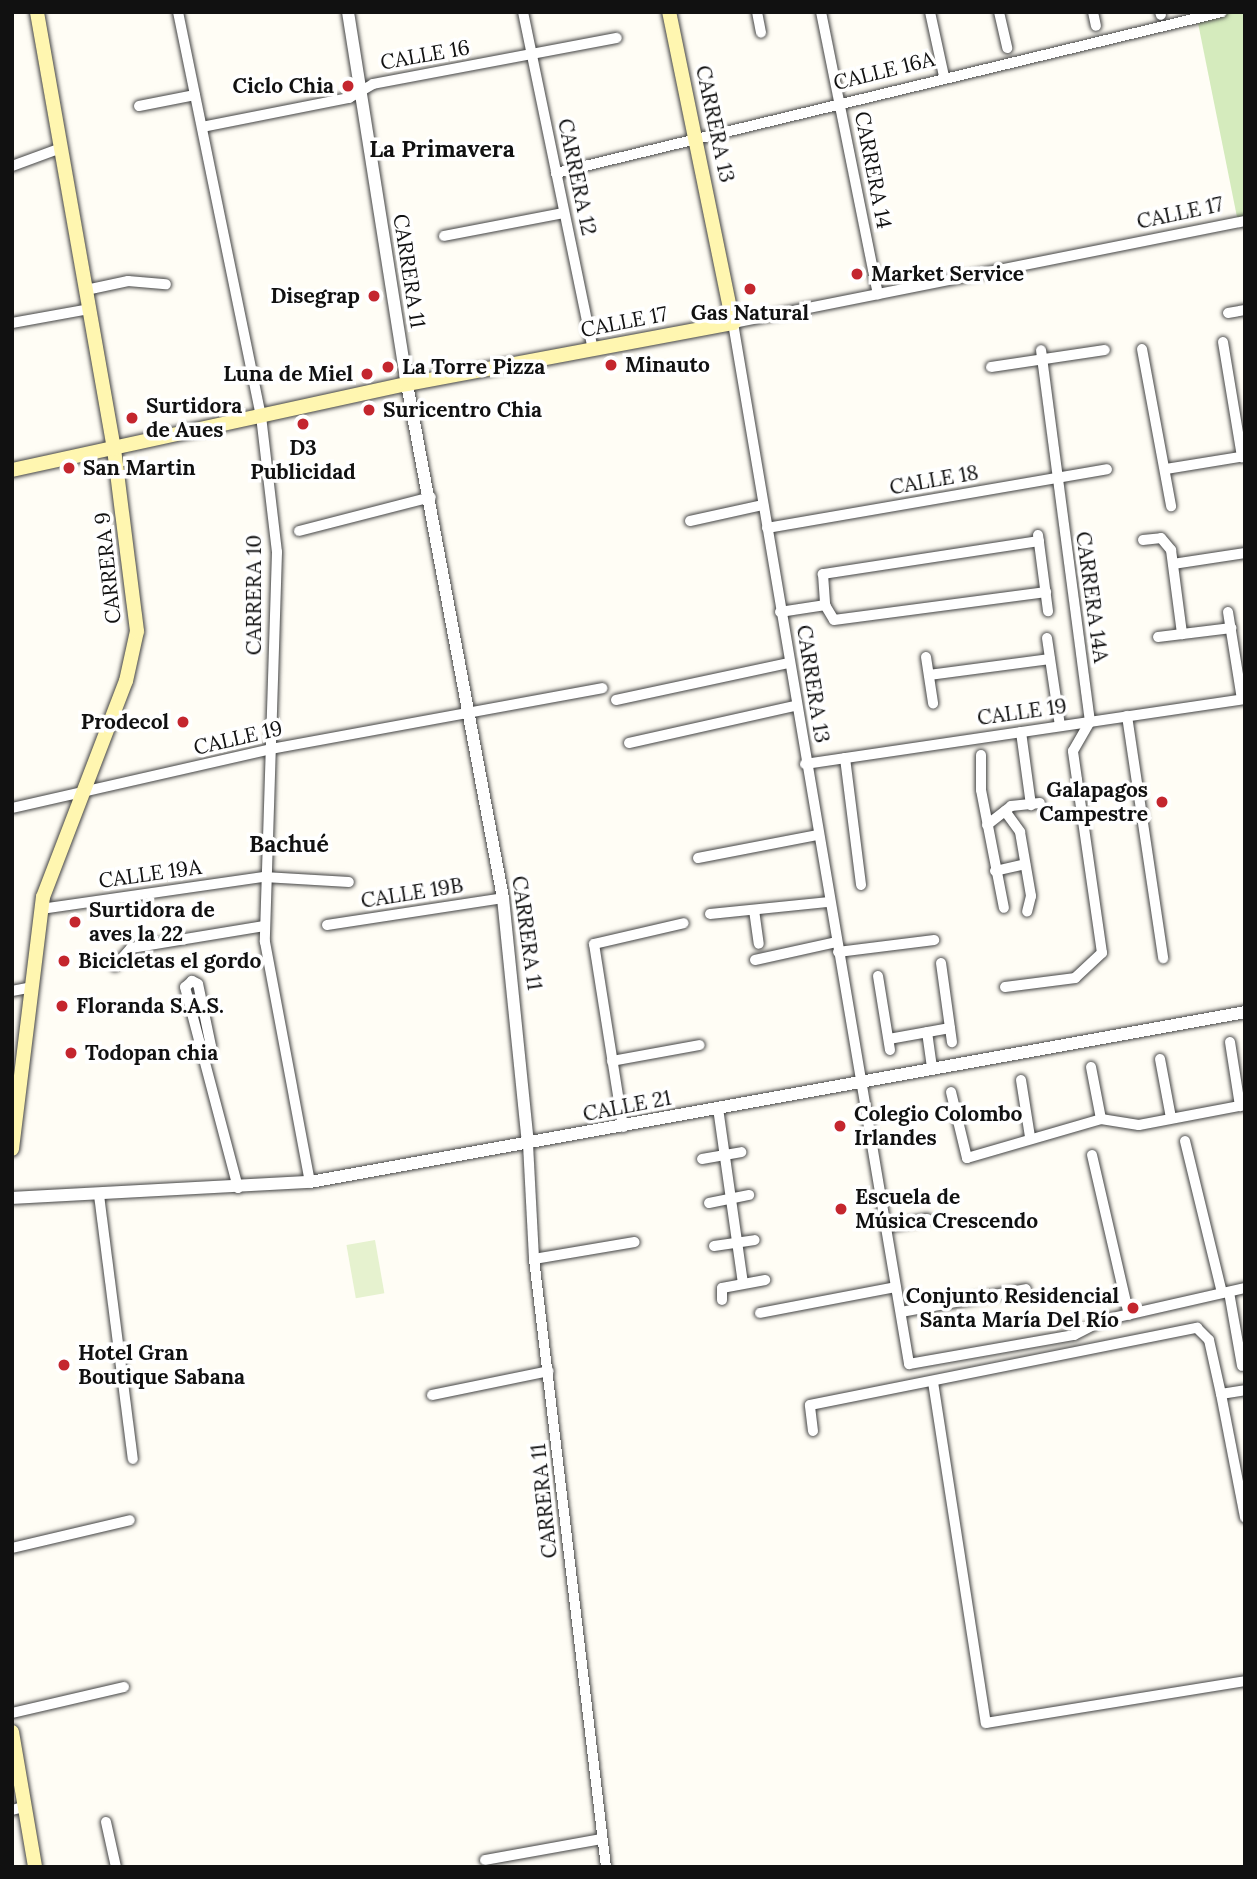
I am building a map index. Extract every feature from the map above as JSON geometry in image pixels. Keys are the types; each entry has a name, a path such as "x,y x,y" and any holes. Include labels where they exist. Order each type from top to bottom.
{"main road":[{"name":"CARRERA 9","path":"12,1149 41,909 79,795 135,647 136,589 37,12"},
{"name":"CARRERA 13","path":"669,12 698,137 733,323"},
{"name":"CALLE 17","path":"12,470 407,384 733,323"},
{"path":"12,1732 18,1808 35,1867"}],"street":[{"name":"CARRERA 10","path":"178,12 261,416 278,564 264,926 310,1182"},
{"name":"CARRERA 11","path":"348,12 407,384 473,712 503,898 528,1144 534,1259 606,1867"},
{"name":"CARRERA 12","path":"523,12 593,350"},
{"path":"757,12 761,33"},
{"name":"CARRERA 14","path":"821,12 878,294"},
{"path":"930,12 944,76"},
{"path":"999,12 1007,48"},
{"path":"1093,12 1096,26"},
{"name":"CALLE 16A","path":"556,173 839,101 1222,12"},
{"name":"CALLE 16","path":"202,127 349,98 360,91 617,38"},
{"path":"139,106 195,95"},
{"path":"12,166 61,148"},
{"path":"444,236 564,213"},
{"name":"CALLE 17","path":"733,323 1245,220"},
{"path":"86,290 128,281 166,284"},
{"path":"12,323 89,309"},
{"path":"1228,313 1245,310"},
{"name":"CARRERA 13","path":"733,323 817,835 909,1363 1074,1335 1129,1315"},
{"path":"1166,469 1244,457 1223,342"},
{"path":"1142,349 1171,506"},
{"path":"991,367 1041,355 1105,350"},
{"name":"CARRERA 14A","path":"1041,355 1090,722"},
{"name":"CALLE 18","path":"766,528 1107,469"},
{"path":"299,531 431,497"},
{"path":"690,521 763,505"},
{"path":"1046,592 834,620 825,605 823,574 1038,538 1046,592 1048,611"},
{"path":"1143,540 1167,542 1173,564 1182,634"},
{"path":"1173,564 1245,553"},
{"path":"780,612 825,605"},
{"path":"1228,612 1243,699"},
{"path":"1158,637 1231,628"},
{"path":"1047,638 1060,726"},
{"path":"926,657 933,703"},
{"path":"929,676 1050,659"},
{"path":"616,700 789,663"},
{"name":"CALLE 19","path":"12,808 79,795 271,749 602,688"},
{"name":"CALLE 19","path":"805,764 1243,699"},
{"path":"629,743 796,706"},
{"path":"1127,716 1163,958"},
{"path":"1005,987 1074,978 1102,953 1073,751 1090,722"},
{"path":"987,825 1005,811 1036,804 1021,732"},
{"path":"981,755 987,825 1004,908"},
{"path":"845,758 862,885"},
{"path":"1005,811 1020,832 1025,864 1027,912"},
{"path":"698,858 817,835"},
{"path":"995,871 1025,864"},
{"name":"CALLE 19A","path":"41,909 264,877 349,882"},
{"name":"CALLE 19B","path":"327,925 503,898"},
{"path":"710,914 829,902"},
{"path":"754,910 759,944"},
{"path":"623,1127 594,944 684,923"},
{"path":"115,967 131,948 264,926"},
{"path":"755,960 837,947 934,940"},
{"path":"941,963 952,1042"},
{"path":"878,976 889,1044 950,1028"},
{"path":"206,1055 211,1046 198,984 191,981 185,987 199,1050 206,1055 238,1188"},
{"path":"12,991 33,987"},
{"name":"CALLE 21","path":"12,1199 310,1182 1245,1012"},
{"path":"927,1032 932,1069"},
{"path":"951,1092 963,1157 1101,1119 1139,1125 1242,1105 1230,1042"},
{"path":"612,1061 700,1045"},
{"path":"1160,1059 1171,1118"},
{"path":"1091,1067 1101,1119"},
{"path":"1021,1080 1030,1137"},
{"path":"718,1108 743,1283"},
{"path":"1185,1141 1242,1366"},
{"path":"702,1159 741,1153"},
{"path":"1092,1155 1129,1315 1245,1288"},
{"path":"99,1195 133,1459"},
{"path":"709,1203 749,1195"},
{"path":"886,1227 927,1219"},
{"path":"714,1246 755,1240"},
{"path":"534,1259 635,1242"},
{"path":"722,1300 722,1288 765,1280"},
{"path":"760,1312 896,1286"},
{"path":"901,1312 1026,1289"},
{"path":"813,1431 810,1405 1197,1328 1209,1340 1245,1518"},
{"path":"432,1395 548,1371"},
{"path":"933,1382 986,1723 1245,1681"},
{"path":"1221,1394 1245,1390"},
{"path":"12,1548 130,1520"},
{"path":"12,1713 124,1687"},
{"path":"106,1822 116,1867"},
{"path":"485,1860 602,1839"}],"green space":[{"path":"1222,12 1245,12 1245,221 1238,222 1197,18"},
{"path":"375,1240 384,1293 356,1298 346,1245"}],"place":[{"name":"Ciclo Chia","path":"348,86"},
{"name":"Market Service","path":"857,274"},
{"name":"Gas Natural","path":"750,289"},
{"name":"Disegrap","path":"374,296"},
{"name":"Minauto","path":"611,365"},
{"name":"La Torre Pizza","path":"388,367"},
{"name":"Luna de Miel","path":"367,374"},
{"name":"Suricentro Chia","path":"369,410"},
{"name":"Surtidora de Aues","path":"132,418"},
{"name":"D3 Publicidad","path":"303,424"},
{"name":"San Martin","path":"69,468"},
{"name":"Prodecol","path":"183,722"},
{"name":"Galapagos Campestre","path":"1162,802"},
{"name":"Surtidora de aves la 22","path":"75,922"},
{"name":"Bicicletas el gordo","path":"64,961"},
{"name":"Floranda S.A.S.","path":"62,1006"},
{"name":"Todopan chia","path":"71,1053"},
{"name":"Colegio Colombo Irlandes","path":"840,1126"},
{"name":"Escuela de Música Crescendo","path":"841,1209"},
{"name":"Conjunto Residencial Santa María Del Río","path":"1133,1308"},
{"name":"Hotel Gran Boutique Sabana","path":"64,1365"}],"district":[{"name":"La Primavera","path":"442,149"},
{"name":"Bachué","path":"289,844"}]}
